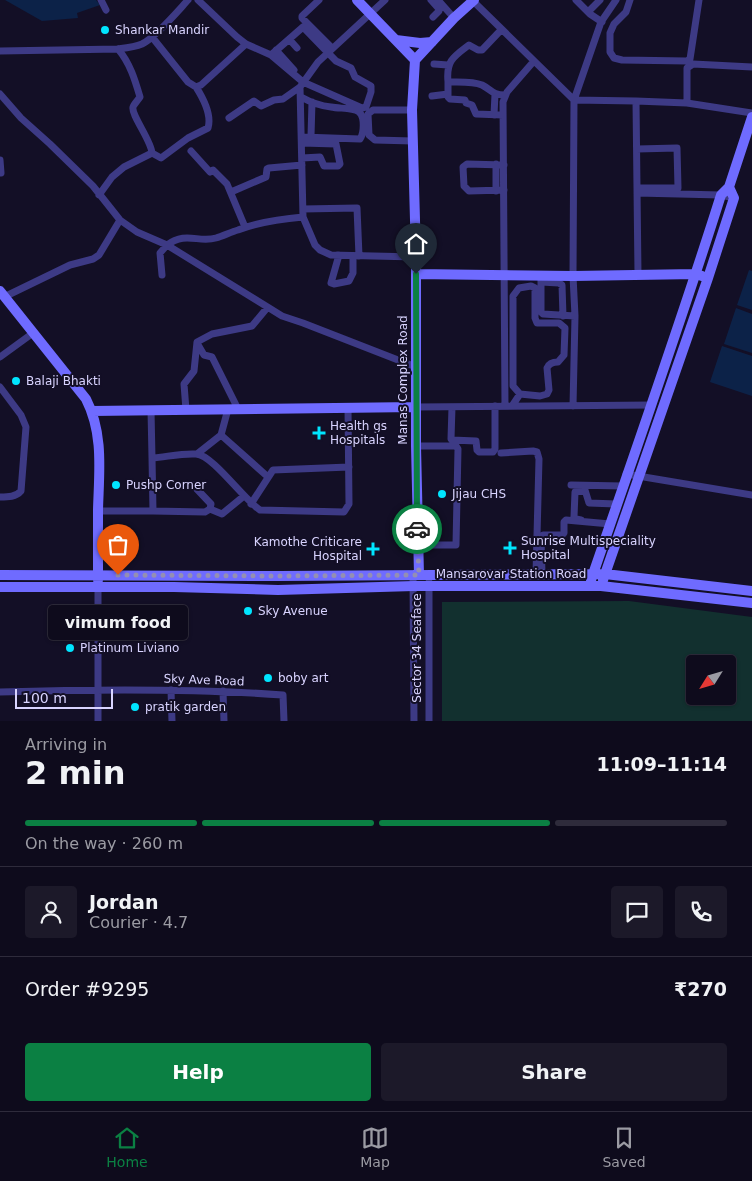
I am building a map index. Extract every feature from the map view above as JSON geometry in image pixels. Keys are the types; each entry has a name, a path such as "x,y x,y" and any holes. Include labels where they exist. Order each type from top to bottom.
{"street":[{"path":"101,0 106,10"},
{"path":"0,51 118,49 141,44 152,37 188,0"},
{"path":"198,0 246,44 274,53 294,70"},
{"path":"274,53 302,85 362,108 366,107 371,86 355,77 351,68 336,61 330,50 302,18 318,0"},
{"path":"357,0 415,60 473,0 495,32 534,61 574,100 687,103 752,115 729,187 721,195 652,405 626,474 589,586"},
{"path":"229,118 254,101 264,106 274,100 283,99 302,85 330,50 385,0"},
{"path":"431,0 439,8 439,11 433,17"},
{"path":"438,0 453,19"},
{"path":"576,0 602,22"},
{"path":"588,12 600,0"},
{"path":"573,406 575,316 573,276 574,100 602,22 616,0"},
{"path":"630,0 626,12 614,24 610,33 610,52 614,58 622,60 687,61 690,59 699,0"},
{"path":"611,7 621,17"},
{"path":"443,12 453,19"},
{"path":"274,53 303,27 330,50"},
{"path":"495,32 482,50 469,45 452,59 448,65 448,94 450,99 465,100 466,103 472,105 476,114 503,114"},
{"path":"118,49 131,71 140,97 133,106 133,112 143,129 152,152 161,158 188,138 208,128 210,124 204,100 196,87 188,82 152,37"},
{"path":"289,39 297,48"},
{"path":"396,40 420,43 432,42"},
{"path":"196,87 246,44"},
{"name":"Manas Complex Road","path":"415,60 412,110 416,257 416,446 420,575"},
{"path":"509,406 500,190 503,114 505,95 534,61"},
{"path":"434,64 448,65"},
{"path":"687,103 687,68 689,65 752,67"},
{"path":"448,82 482,85 495,94 505,95"},
{"path":"302,85 303,213 315,245 320,250 329,254 416,257"},
{"path":"0,94 21,118 76,169 120,220 138,232 167,245 282,316 416,367"},
{"path":"432,96 448,94"},
{"path":"494,114 495,94"},
{"path":"301,97 331,107 353,110 359,112 363,117 362,136 360,139 311,136 302,140"},
{"path":"636,101 638,274"},
{"path":"311,136 312,102"},
{"path":"412,110 372,110 368,114 368,135 375,140 413,141"},
{"path":"231,192 266,177 267,169 269,168 320,157 324,166 338,166 340,164 336,144 302,140"},
{"path":"637,149 677,148 678,188 637,191"},
{"path":"190,151 210,172 213,170 227,184 245,228"},
{"path":"99,195 112,178 124,167 152,152"},
{"path":"0,160 1,173"},
{"path":"500,165 467,164 463,167 464,186 469,191 500,190"},
{"path":"601,586 734,198 729,187"},
{"path":"637,191 721,195 734,198"},
{"path":"162,276 160,253 167,245 185,237 209,239 272,220 303,213 357,208 356,256 353,273 349,281 334,284 331,283 339,255"},
{"path":"98,721 98,511 100,449 96,422 86,399 2,294 70,265 100,255 120,220"},
{"path":"416,274 541,279 573,276 696,274 708,278"},
{"path":"504,278 516,293"},
{"path":"541,279 542,314 575,316"},
{"path":"541,279 562,285 563,316"},
{"path":"528,286 535,288 535,318 537,323 559,323 565,328 564,355 558,362 549,364 547,368 549,390 547,394 540,396 520,394 514,386 513,296 519,288 528,286"},
{"path":"197,342 212,334 252,326 267,308"},
{"path":"0,357 33,333"},
{"path":"197,342 204,355 212,357 233,409 221,435 197,454"},
{"path":"186,410 184,384 194,371 197,342"},
{"path":"0,387 21,415 26,427 21,490 19,494 11,497 0,497"},
{"path":"509,406 520,394"},
{"path":"92,411 652,405"},
{"path":"452,407 451,439 476,441 479,452 493,452 495,450 495,406"},
{"path":"152,458 197,454 208,458 260,510 344,512 349,504 348,408"},
{"path":"151,410 153,511"},
{"path":"221,435 268,477"},
{"path":"416,446 456,446 458,449 456,544 418,545"},
{"path":"501,453 537,452 539,459 539,574"},
{"path":"252,504 273,470 349,467"},
{"path":"626,474 752,495"},
{"path":"193,485 209,502 210,509"},
{"path":"571,486 623,486"},
{"path":"610,522 576,520 574,517 575,492 585,490 589,503 616,504"},
{"path":"210,509 222,514 244,496"},
{"path":"98,511 205,512 210,509"},
{"path":"539,574 543,535 562,536 566,520 610,522"},
{"name":"Mansarovar Station Road","path":"0,575 605,574 752,591"},
{"name":"Sector 34 Seaface","path":"414,721 414,586 420,575 428,586 429,721"},
{"path":"278,576 278,590"},
{"name":"Mansarovar Station Road","path":"0,587 174,587 278,590 414,586 601,586 752,603"},
{"name":"Sky Ave Road","path":"0,692 98,689 224,691 283,695 284,721"},
{"path":"171,690 172,721"},
{"path":"224,691 224,721"}],"green space":[{"path":"629,601 752,617 752,721 442,721 442,602"}],"water":[{"path":"5,0 96,0 100,5 77,13 78,18 42,21"},
{"path":"749,270 752,271 752,310 737,305"},
{"path":"736,308 752,314 752,353 724,344"},
{"path":"722,346 752,356 752,396 710,382"}],"way so far":[{"path":"118,575 419,575 417,529"}],"place":[{"name":"Shankar Mandir","path":"105,30"},
{"name":"Balaji Bhakti","path":"16,381"},
{"name":"Health gs Hospitals","path":"319,433"},
{"name":"Pushp Corner","path":"116,485"},
{"name":"Jijau CHS","path":"442,494"},
{"name":"Sunrise Multispeciality Hospital","path":"510,548"},
{"name":"Kamothe Criticare Hospital","path":"373,549"},
{"name":"vimum food","path":"118,575"},
{"name":"Sky Avenue","path":"248,611"},
{"name":"Platinum Liviano","path":"70,648"},
{"name":"boby art","path":"268,678"},
{"name":"pratik garden","path":"135,707"}],"route":[{"path":"416,274 417,529"}]}
